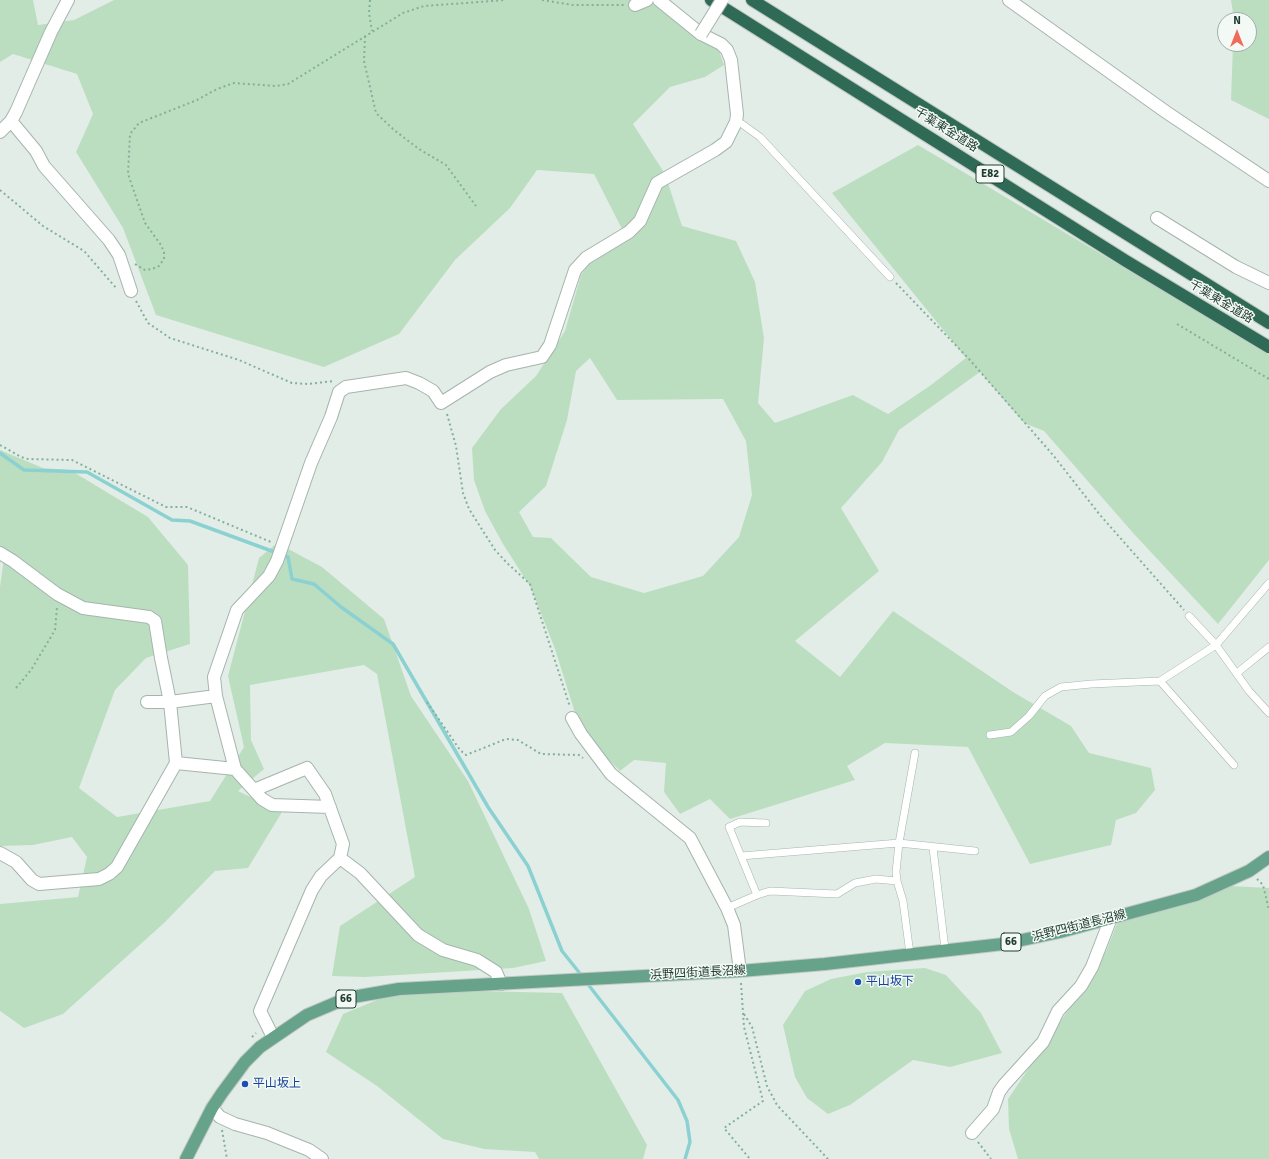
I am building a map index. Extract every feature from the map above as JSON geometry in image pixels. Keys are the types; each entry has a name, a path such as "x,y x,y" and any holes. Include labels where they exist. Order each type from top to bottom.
{"highway":[{"name":"千葉東金道路","path":"712,0 1126,261 1269,347"},
{"name":"千葉東金道路","path":"752,0 1269,324"}],"main road":[{"name":"浜野四街道長沼線","path":"186,1159 216,1113 245,1062 273,1038 307,1015 347,998 399,989 740,971 826,964 945,949 1003,944 1060,932 1196,895 1249,871 1269,858"}],"street":[{"path":"0,132 11,121 51,32 68,0"},
{"path":"330,807 272,805 262,800 236,769 216,696 214,677 237,610 269,576 283,546 311,463 331,417 339,392 346,387 406,378 433,391 441,402 490,372 506,366 542,357 550,345 575,270 586,258 629,232 640,221 657,183 715,150 726,142 736,122 731,60 727,50 701,34 659,0"},
{"path":"701,34 722,0"},
{"path":"1009,0 1166,112 1269,181"},
{"path":"11,121 36,151 44,166 109,240 119,256 126,293"},
{"path":"1157,218 1236,267 1269,282"},
{"path":"0,553 57,594 83,608 149,617 156,621 160,658 170,702 176,763 117,867 109,874 99,879 39,884 32,880 16,862 0,853"},
{"path":"147,702 170,702 216,696"},
{"path":"572,718 580,734 612,774 683,830 690,838 727,908 734,926 740,971"},
{"path":"176,763 236,769"},
{"path":"254,790 307,768 325,794 343,844 340,858 321,876 312,890 260,1011 273,1038"},
{"path":"340,858 360,873 418,936 443,950 477,960 496,972 501,984"},
{"path":"972,1133 993,1109 999,1092 1004,1085 1043,1042 1058,1011 1081,986 1092,967 1112,918"},
{"path":"216,1113 235,1124 267,1133 307,1155 322,1159"}],"lane":[{"path":"736,122 742,124 760,137 890,277"},
{"path":"990,735 1011,732 1029,716 1045,696 1061,687 1160,681 1216,645 1269,582"},
{"path":"1189,616 1216,645 1249,691 1269,713"},
{"path":"1237,673 1269,647"},
{"path":"1160,681 1234,766"},
{"path":"910,954 903,901 897,881 899,843 915,753"},
{"path":"757,895 729,827 740,822 766,823"},
{"path":"741,856 899,843 933,848 975,851"},
{"path":"933,848 945,949"},
{"path":"727,908 757,895 770,892 837,894 855,884 876,878 897,881"}],"path":[{"path":"370,0 368,13 372,31"},
{"path":"119,256 124,256 145,270 159,266 164,259 164,252 161,245 145,223 128,174 130,134 139,122 197,100 217,89 234,83 276,86 288,84 403,12 424,6 506,0"},
{"path":"542,0 573,5 641,2"},
{"path":"365,36 364,62 376,113 400,135 446,165 476,206"},
{"path":"0,190 43,226 84,251 126,293 148,324 170,338 239,360 292,383 308,384 338,381 346,387"},
{"path":"890,277 969,359 1053,455 1100,515 1189,616"},
{"path":"1177,324 1269,379"},
{"path":"441,402 445,407 456,446 460,480 469,509 495,550 530,584 568,700 572,718"},
{"path":"0,444 21,457 28,459 65,459 78,462 166,507 187,507 283,546"},
{"path":"16,688 31,670 55,630 57,594"},
{"path":"427,702 460,750 466,755 506,739 518,740 540,754 579,755 584,759"},
{"path":"1249,871 1263,885 1269,910"},
{"path":"740,971 744,1027 763,1101 724,1128 750,1159"},
{"path":"744,1013 752,1027 767,1086 777,1105 828,1159"},
{"path":"216,1113 227,1159"},
{"path":"972,1133 991,1159"}],"green space":[{"path":"0,0 33,0 38,25 74,20 114,0 670,0 716,42 724,65 705,77 670,87 633,124 665,174 682,226 736,241 755,282 764,338 758,403 775,423 853,395 888,414 931,385 966,358 832,193 918,145 1153,285 1192,304 1269,355 1269,560 1218,624 1134,534 1044,431 1024,423 980,372 899,430 882,462 841,508 879,571 795,641 840,677 893,611 1013,692 1071,726 1089,753 1151,768 1155,790 1136,813 1116,820 1111,845 1030,864 968,747 885,743 847,766 855,780 730,819 710,799 680,814 664,792 666,763 634,760 620,771 581,732 555,649 531,588 503,544 485,511 474,480 472,448 501,409 536,376 565,331 581,275 603,246 623,231 594,174 537,170 510,208 455,260 399,334 324,367 156,315 123,228 76,152 93,114 77,74 13,54 0,62","holes":["590,358 617,400 723,399 746,441 752,495 739,537 703,576 644,593 591,577 551,538 533,537 519,512 546,486 567,420 576,371"]},
{"path":"1231,0 1269,0 1269,119 1231,100 1233,52 1257,52 1257,12 1233,12"},
{"path":"0,450 43,468 70,470 148,517 188,565 190,644 146,658 115,690 79,788 117,817 210,801 244,747 228,676 259,558 277,543 322,567 384,619 411,696 468,781 529,909 546,961 513,968 365,977 332,976 340,926 415,877 377,674 364,665 250,685 251,740 264,769 238,791 282,812 248,868 215,871 164,923 63,1014 24,1028 0,1011 0,904 78,897 87,857 72,837 33,845 0,846 0,587 5,551 0,547"},
{"path":"1230,886 1269,888 1269,1159 1018,1159 1009,1129 1008,1099 1079,994 1106,951 1117,924 1146,912"},
{"path":"925,968 946,975 981,1013 1002,1053 950,1067 913,1060 850,1105 828,1114 807,1098 795,1077 783,1025 805,991 831,979 867,972"},
{"path":"436,990 562,993 647,1145 643,1159 539,1159 535,1152 484,1149 443,1139 377,1086 326,1052 343,1014 389,995"}],"waterway":[{"path":"0,453 24,470 87,472 172,520 190,521 288,557 292,579 314,584 341,607 393,644 488,807 528,866 562,951 582,976"},
{"path":"587,983 678,1100 687,1121 690,1142 685,1159"}],"place":[{"name":"平山坂下","path":"858,982"},
{"name":"平山坂上","path":"245,1084"}]}
